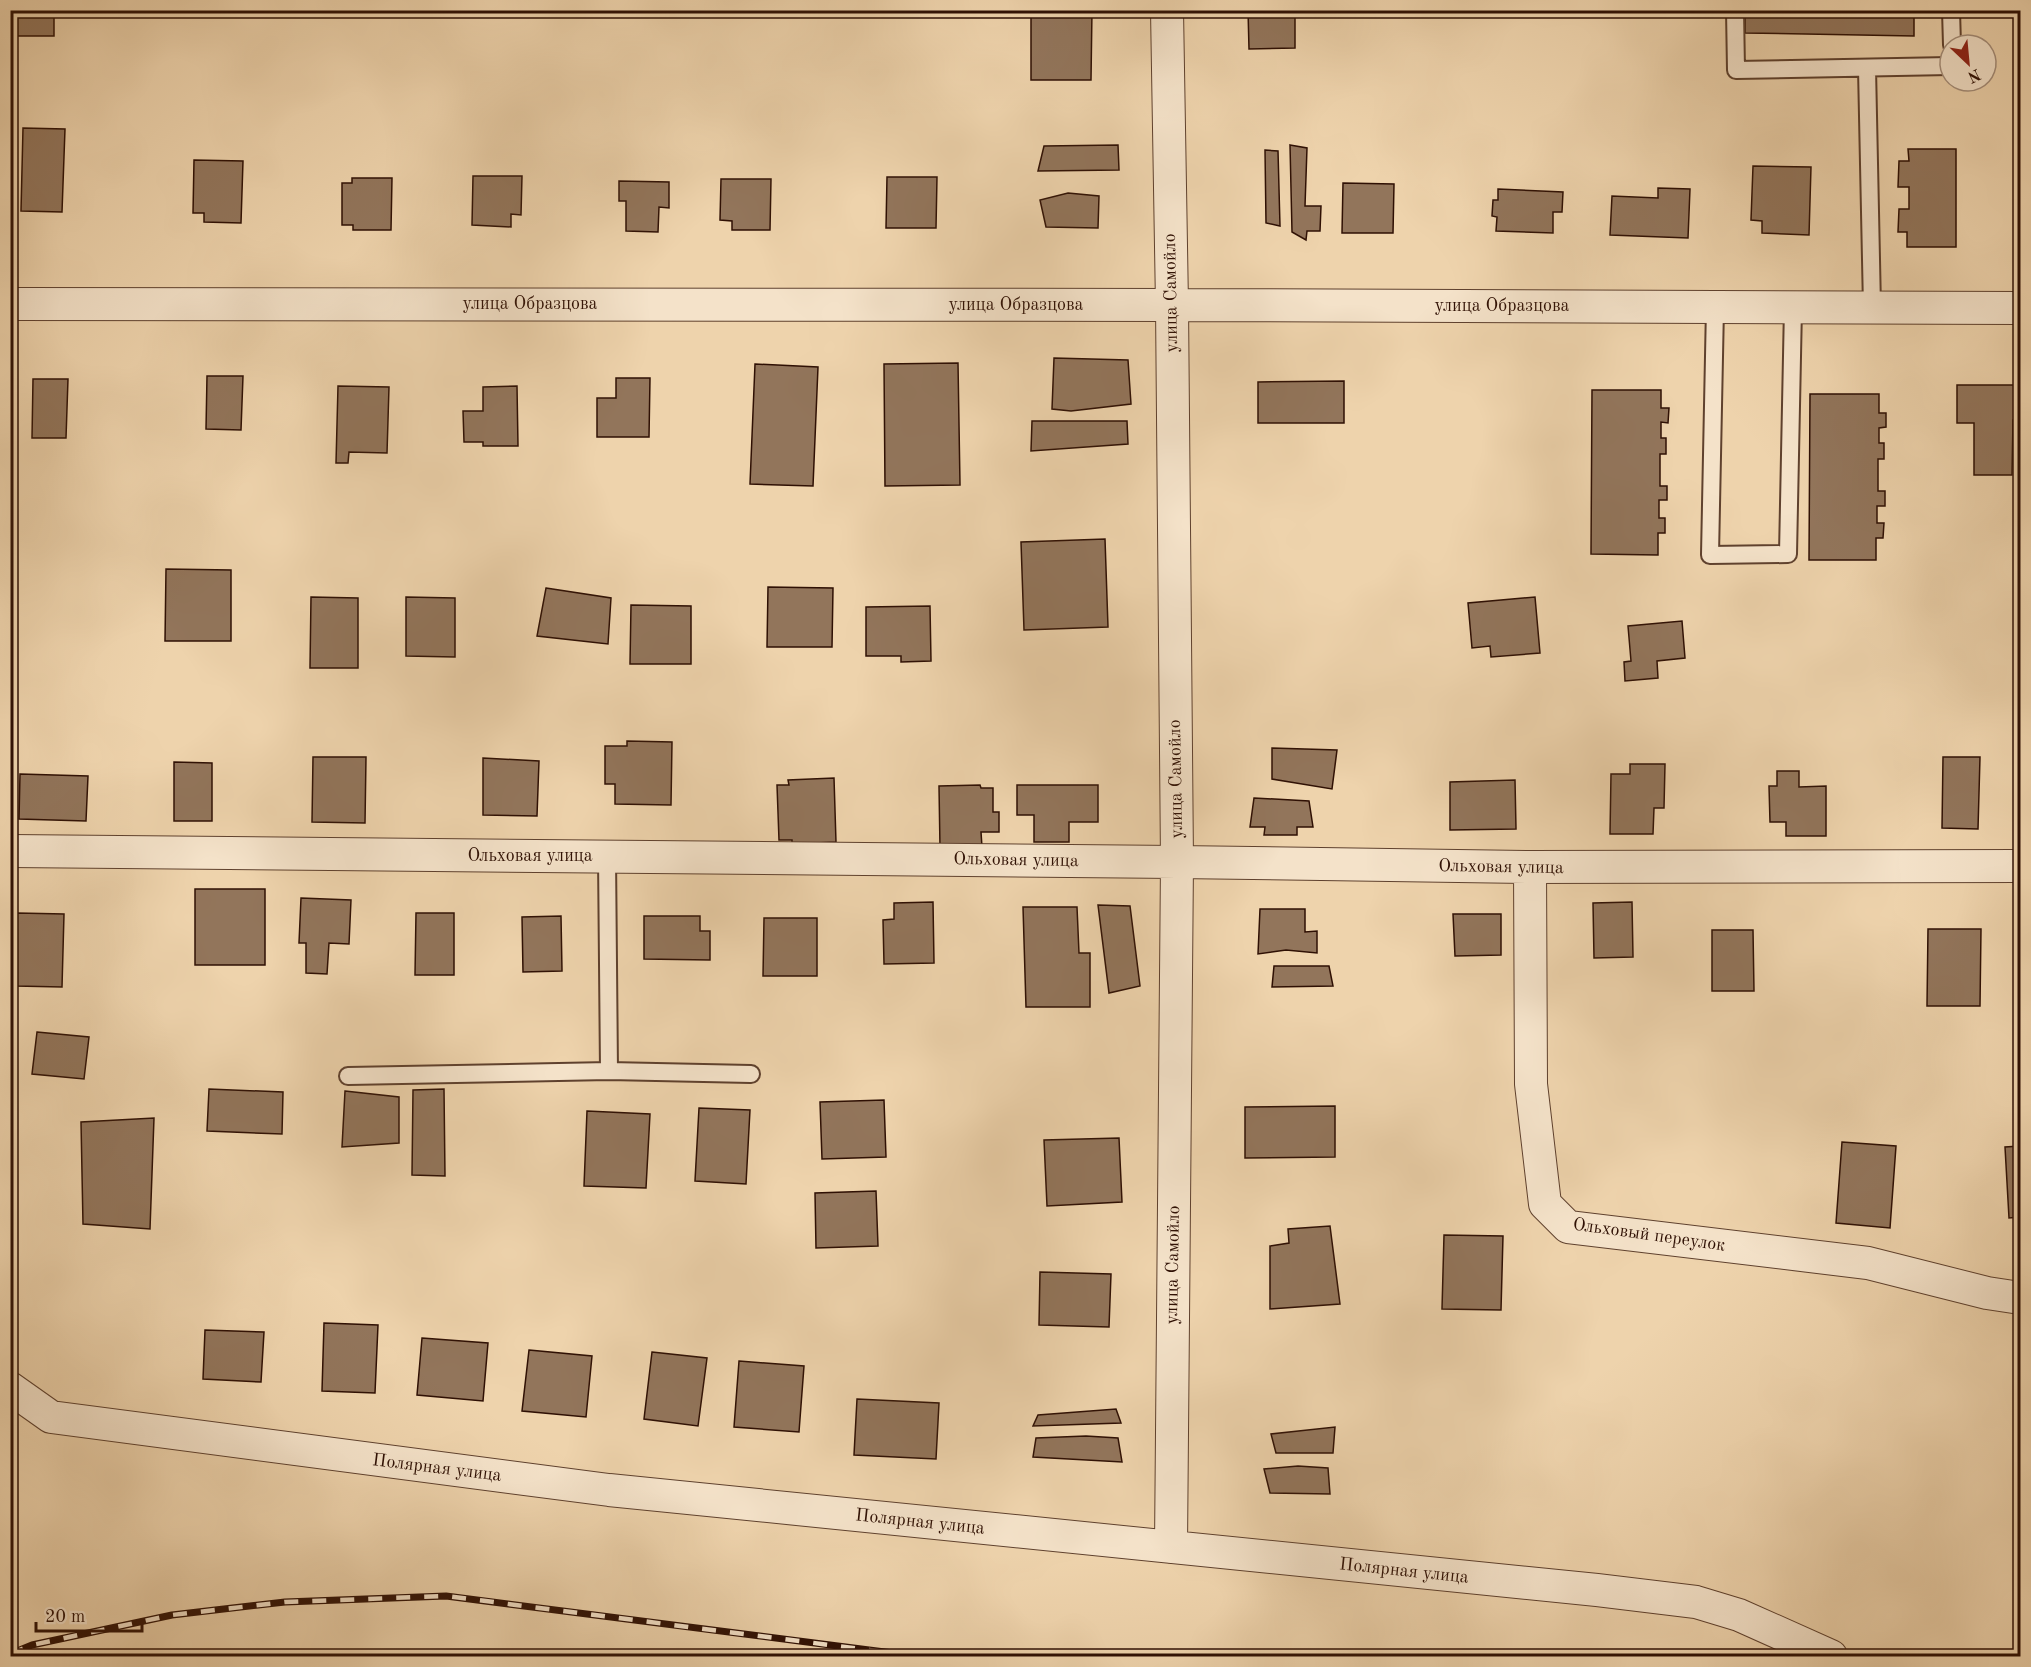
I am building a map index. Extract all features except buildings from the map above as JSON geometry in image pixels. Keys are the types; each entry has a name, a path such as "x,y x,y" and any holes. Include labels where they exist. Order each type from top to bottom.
{"street":[{"name":"улица Самойло","path":"1167,10 1177,862 1171,1547"},
{"name":"улица Образцова","path":"10,304 1172,304 2020,308"},
{"name":"Ольховая улица","path":"10,851 1530,867 2020,866"},
{"name":"Ольховый переулок","path":"1530,867 1531,1084 1545,1204 1568,1227 1868,1263 1988,1293 2020,1298"},
{"name":"Полярная улица","path":"10,1388 51,1417 609,1490 1696,1602 1739,1615 1831,1656"}],"lane":[{"path":"1735,10 1736,70 1938,66"},
{"path":"1951,10 1952,33"},
{"path":"1867,68 1872,308"},
{"path":"1715,307 1710,555 1788,554 1793,308"},
{"path":"607,856 609,1071"},
{"path":"348,1076 609,1071 752,1074"}],"railway":[{"path":"10,1654 32,1645 172,1615 285,1602 446,1596 916,1656"}]}
